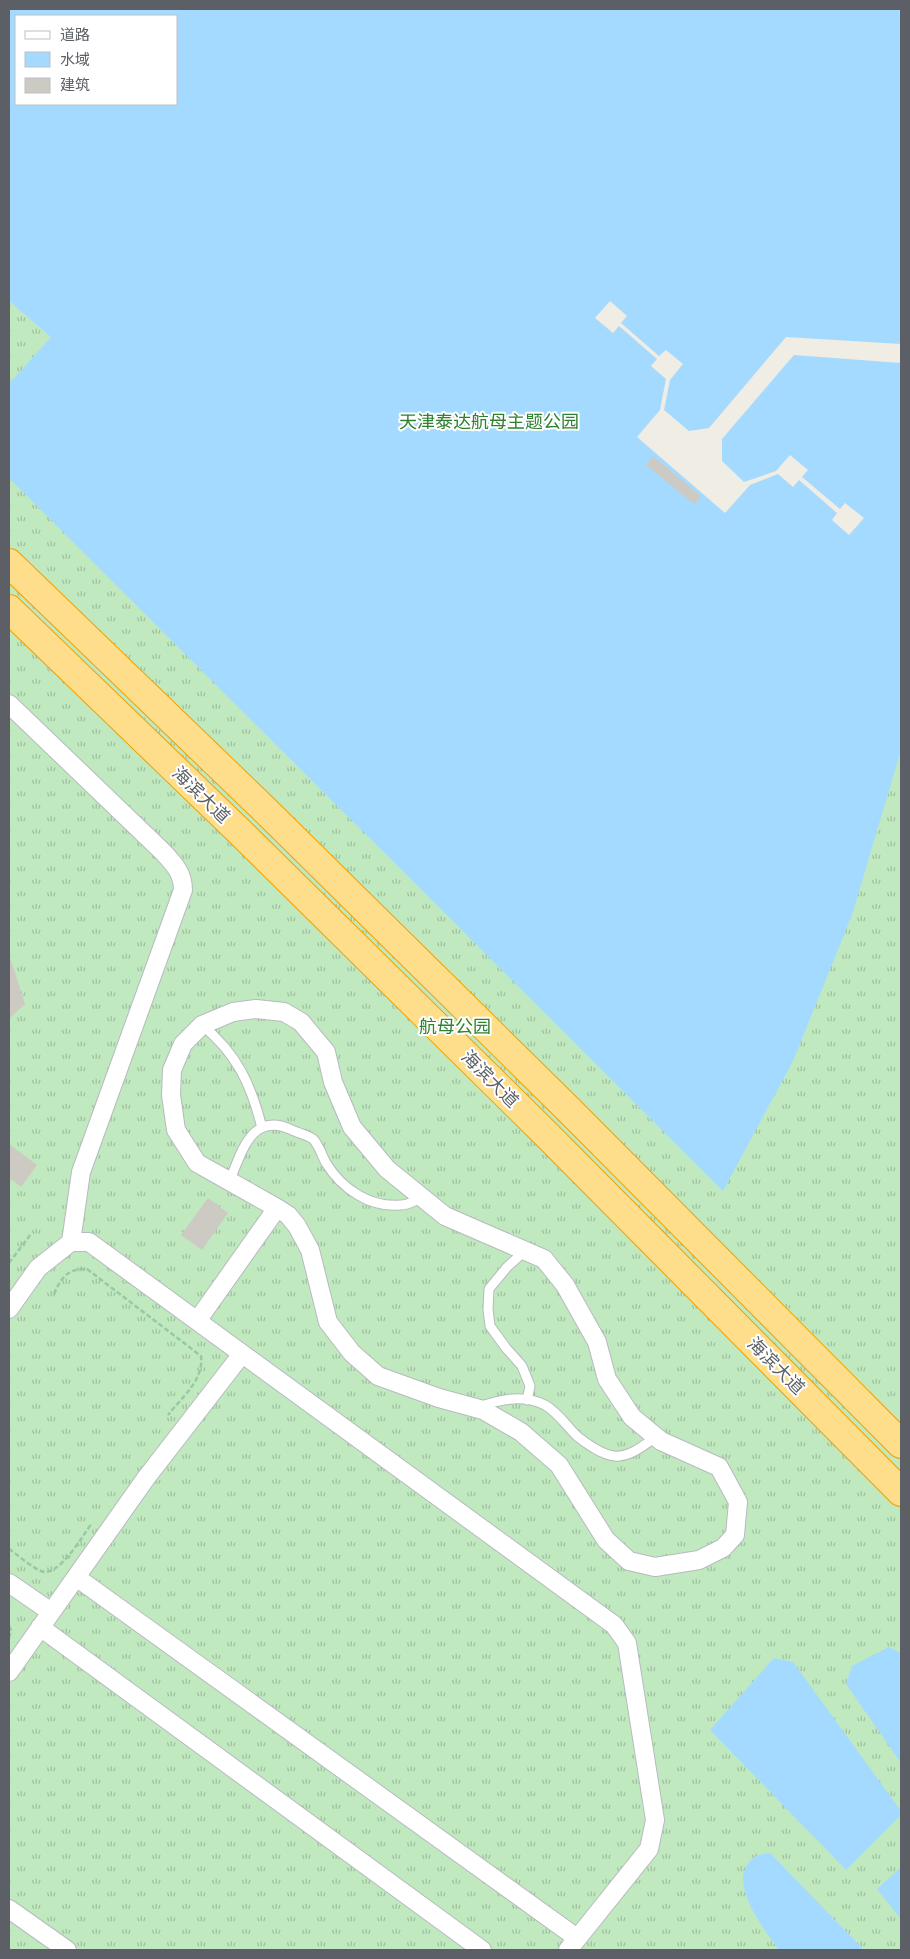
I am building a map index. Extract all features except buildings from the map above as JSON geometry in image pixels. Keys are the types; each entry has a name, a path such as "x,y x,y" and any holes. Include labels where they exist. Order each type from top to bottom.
{"highway":[{"name":"海滨大道","path":"9,562 265,810 569,1110 901,1444"},
{"name":"海滨大道","path":"9,609 242,834 546,1134 901,1492"}],"street":[{"path":"9,704 163,852 178,870 183,880 183,890 81,1172 71,1242"},
{"path":"256,1009 284,1012 301,1022 326,1052 333,1082 352,1127 387,1169 445,1216 544,1259 565,1285 597,1342 607,1379 632,1417 660,1441 719,1467 738,1502 735,1535 723,1548 699,1560 655,1567 629,1561 606,1540 559,1465 521,1432 476,1408 439,1398 378,1376 352,1353 328,1322 310,1250 297,1226 288,1215 230,1180 197,1163 176,1130 171,1095 172,1070 183,1044 202,1025 233,1012 256,1009"},
{"path":"197,1321 277,1208"},
{"path":"9,1309 38,1268 71,1242 89,1242 614,1625 627,1643 655,1820 649,1849 573,1944 76,1577"},
{"path":"9,1672 146,1478 242,1354"},
{"path":"9,1583 51,1612"},
{"path":"40,1627 482,1950"},
{"path":"9,1908 67,1950"}],"lane":[{"path":"202,1025 215,1035 242,1070 252,1092 262,1128"},
{"path":"230,1180 246,1143 255,1131 267,1125 284,1126 313,1140 339,1181 374,1204 403,1206 422,1198"},
{"path":"525,1251 507,1267 489,1289 488,1308 490,1326 522,1366 530,1386 527,1400"},
{"path":"476,1408 496,1401 516,1398 545,1405 559,1416 578,1438 600,1452 618,1456 630,1453 656,1437"}],"path":[{"path":"9,1263 31,1234"},
{"path":"54,1294 65,1274 74,1269 87,1269 201,1356 201,1371 198,1378 168,1415"},
{"path":"9,1548 42,1572 49,1572 61,1564 92,1523"},
{"path":"9,1626 11,1630 9,1638"}],"green space":[{"name":"航母公园","path":"9,9 901,9 901,1950 9,1950"}],"water":[{"name":"天津泰达航母主题公园","path":"9,9 899,9 901,21 901,750 852,915 793,1061 723,1191 9,478 9,384 51,337 9,301"},
{"path":"889,1647 901,1653 901,1763 846,1684 852,1666"},
{"path":"774,1658 793,1662 901,1811 901,1815 846,1870 710,1730"},
{"path":"770,1853 864,1950 779,1950 764,1930 749,1904 743,1877 746,1866 755,1857"},
{"path":"901,1867 901,1919 877,1889"}],"pier":[{"path":"610,301 627,316 621,323 659,356 666,350 683,364 670,380 664,410 689,431 709,428 786,337 901,344 901,363 794,355 722,439 722,461 744,482 776,471 790,455 808,470 802,477 840,509 845,503 864,518 849,535 832,520 837,513 799,480 793,487 778,474 750,485 725,513 637,437 660,410 666,379 651,366 657,359 619,326 613,333 595,318"}]}
